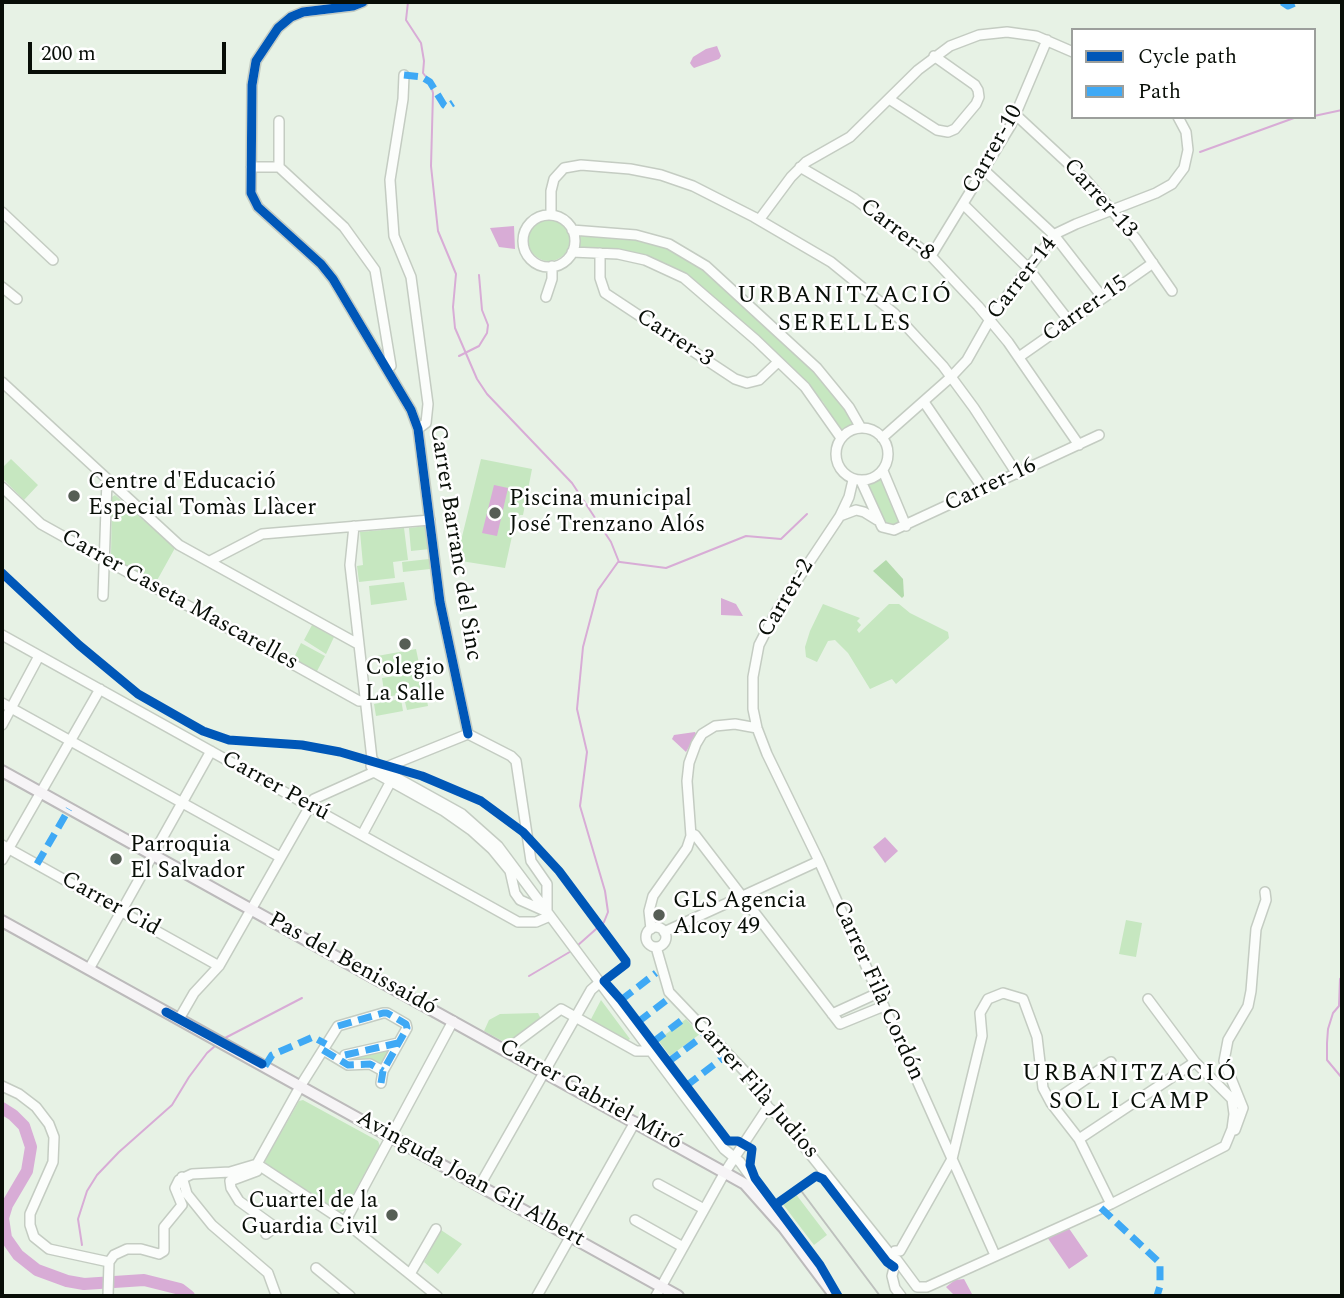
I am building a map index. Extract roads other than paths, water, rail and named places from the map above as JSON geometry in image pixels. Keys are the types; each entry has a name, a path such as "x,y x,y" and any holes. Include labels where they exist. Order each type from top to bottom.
{"main road":[{"name":"Pas del Benissaidó","path":"2,771 453,1021"},
{"name":"Avinguda Joan Gil Albert","path":"2,921 480,1185 659,1292 678,1296"},
{"name":"Carrer Gabriel Miró","path":"453,1021 751,1188 790,1237 829,1294"}],"street":[{"name":"Carrer Barranc del Sinc","path":"363,2 353,6 298,13 280,26 255,64 251,193 256,204 329,273 395,380 418,429 440,602 468,734"},
{"path":"759,220 800,167 850,137 934,56 950,46 979,35 1007,32 1025,33 1071,51"},
{"name":"Carrer-10","path":"931,256 1016,115 1047,40"},
{"path":"889,99 937,130 948,132 955,129 976,104 978,90 975,85 934,56"},
{"path":"404,75 390,177 394,236 411,277 428,404 426,423 418,429"},
{"name":"Carrer-13","path":"1016,115 1086,180 1112,210 1172,291"},
{"name":"Carrer-14","path":"882,438 967,360 989,321 1054,235 1165,189 1179,176 1188,150 1186,132 1179,119"},
{"path":"279,121 279,167"},
{"path":"551,215 551,187 554,179 564,168 581,166 630,169 676,180 713,195 759,220 848,274 895,314 951,377 1017,474"},
{"path":"251,167 279,167 344,227 373,268 395,380"},
{"name":"Carrer-8","path":"800,167 864,206 931,256 978,306 1019,357 1079,445"},
{"path":"984,170 1054,235 1103,298"},
{"path":"963,204 1028,268 1069,321"},
{"path":"2,212 53,260"},
{"path":"551,215 563,219 572,230 575,242 572,252 560,264 544,266 530,259 526,253 523,237 535,218 551,215"},
{"path":"572,230 636,235 669,244 706,266 817,368 849,407 861,428"},
{"path":"572,252 618,254 645,260 684,278 812,396 841,438"},
{"name":"Carrer-3","path":"600,253 600,278 605,293 735,379 747,383 759,380 778,362"},
{"name":"Carrer-15","path":"1019,357 1153,263"},
{"path":"547,297 552,266"},
{"path":"2,287 18,299"},
{"path":"2,382 178,545 358,643"},
{"path":"924,402 984,490"},
{"path":"883,471 869,480 846,476 836,462 837,446 841,438 850,430 861,428 876,432 882,438 888,454 883,471 906,526"},
{"name":"Carrer-16","path":"840,516 856,510 864,512 892,530 906,526 1099,435"},
{"path":"103,596 107,480"},
{"path":"857,480 881,524"},
{"name":"Carrer-2","path":"757,727 752,694 759,645 776,612 840,516 857,480"},
{"name":"Carrer Caseta Mascarelles","path":"4,492 41,524 359,701 365,701"},
{"path":"210,561 262,534 429,520"},
{"path":"354,526 350,565 372,759 378,770 390,781 455,818 477,835 510,871 520,900 549,914"},
{"name":"Carrer Perú","path":"2,635 519,922 536,922 549,914"},
{"path":"2,725 6,705 39,656"},
{"path":"2,860 5,846 41,793 100,690"},
{"path":"6,705 280,857"},
{"path":"664,932 664,943 656,947 647,941 646,936 651,929 649,911 653,896 687,848 691,832 687,775 698,740 705,732 719,725 757,727"},
{"name":"Carrer Filà Cordón","path":"757,727 995,1255"},
{"path":"182,1021 194,993 219,966 308,805 314,799 378,770 468,734 516,761 531,860 536,873 545,880 543,896 549,914 724,1149 735,1157 785,1224 790,1237"},
{"path":"89,969 211,751"},
{"path":"378,770 469,820 492,840 543,896"},
{"path":"362,835 390,781"},
{"path":"691,832 838,1023 843,1025 884,1006"},
{"name":"Carrer Cid","path":"5,846 219,966"},
{"path":"664,932 819,861"},
{"path":"519,872 536,873"},
{"path":"515,889 519,872"},
{"path":"995,1255 1111,1204 1224,1146 1237,1126 1243,1108 1224,1061 1228,1040 1250,998 1256,929 1266,900 1265,892"},
{"path":"527,904 543,896"},
{"path":"651,929 657,928 664,932"},
{"name":"Carrer Filà Judios","path":"656,947 669,992 750,1077 768,1107 782,1119 896,1256 917,1287 927,1287 995,1255"},
{"path":"480,1185 597,979"},
{"path":"832,1014 878,993"},
{"path":"901,1296 892,1276 896,1256 952,1159 982,1036 980,1013 988,999 1003,993 1023,999 1037,1037 1043,1088 1051,1103 1079,1139 1111,1204"},
{"path":"1148,999 1195,1062 1232,1100 1232,1129 1224,1146"},
{"path":"506,1050 561,1009 636,1051 650,1051"},
{"path":"266,1234 275,1227 243,1205 230,1184 232,1180 255,1172 301,1085 338,1027 387,1013 406,1024 407,1028 383,1071 381,1083"},
{"path":"345,1222 453,1021"},
{"path":"347,1060 398,1043"},
{"path":"323,1050 347,1060 370,1064 383,1071"},
{"path":"1051,1103 1111,1062"},
{"path":"1079,1139 1195,1062"},
{"path":"2,1086 19,1094 36,1107 49,1124 55,1142 53,1162 30,1214 34,1237 49,1249 108,1266"},
{"path":"659,1292 704,1209 768,1107"},
{"path":"537,1296 635,1122"},
{"path":"108,1296 108,1266 114,1255 127,1250 141,1249 159,1254 164,1251 164,1227 182,1205 175,1186 182,1177 199,1173 230,1172 257,1164 345,1222 437,1296"},
{"path":"182,1177 187,1194 212,1225 268,1273 276,1295"},
{"path":"658,1184 704,1209"},
{"path":"635,1220 683,1247"},
{"path":"410,1274 436,1229"},
{"path":"316,1268 350,1296"}],"waterway":[{"path":"408,2 406,20 421,43 423,73 430,82 433,93 431,166 438,231 456,274 453,307 455,328 477,379 487,394 572,483 611,542 619,562"},
{"path":"1316,116 1342,110"},
{"path":"1200,152 1291,119"},
{"path":"459,356 479,346 487,333 479,275"},
{"path":"620,562 666,568 746,536 781,539 807,514"},
{"path":"577,946 604,922 608,912 605,891 580,806 587,752 577,709 583,647 598,590 618,562"},
{"path":"529,976 573,950"},
{"path":"1342,977 1339,1006 1333,1013 1327,1043 1327,1060 1342,1078"},
{"path":"225,1038 302,998"},
{"path":"82,1245 78,1219 87,1191 97,1175 172,1105 189,1077 215,1046"},
{"path":"2,1108 24,1126 31,1147 27,1171 7,1205 3,1218 6,1238 18,1255 37,1270 67,1281 84,1284 144,1280 180,1289 189,1296"}],"railway":[{"path":"802,1192 880,1296"}],"place":[{"name":"Centre d'Educació Especial Tomàs Llàcer","path":"74,496"},
{"name":"Piscina municipal José Trenzano Alós","path":"495,513"},
{"name":"Colegio La Salle","path":"405,644"},
{"name":"Parroquia El Salvador","path":"116,859"},
{"name":"GLS Agencia Alcoy 49","path":"659,915"},
{"name":"Cuartel de la Guardia Civil","path":"392,1215"}],"district":[{"name":"URBANITZACIÓ SERELLES","path":"845,311"},
{"name":"URBANITZACIÓ SOL I CAMP","path":"1130,1089"}]}
